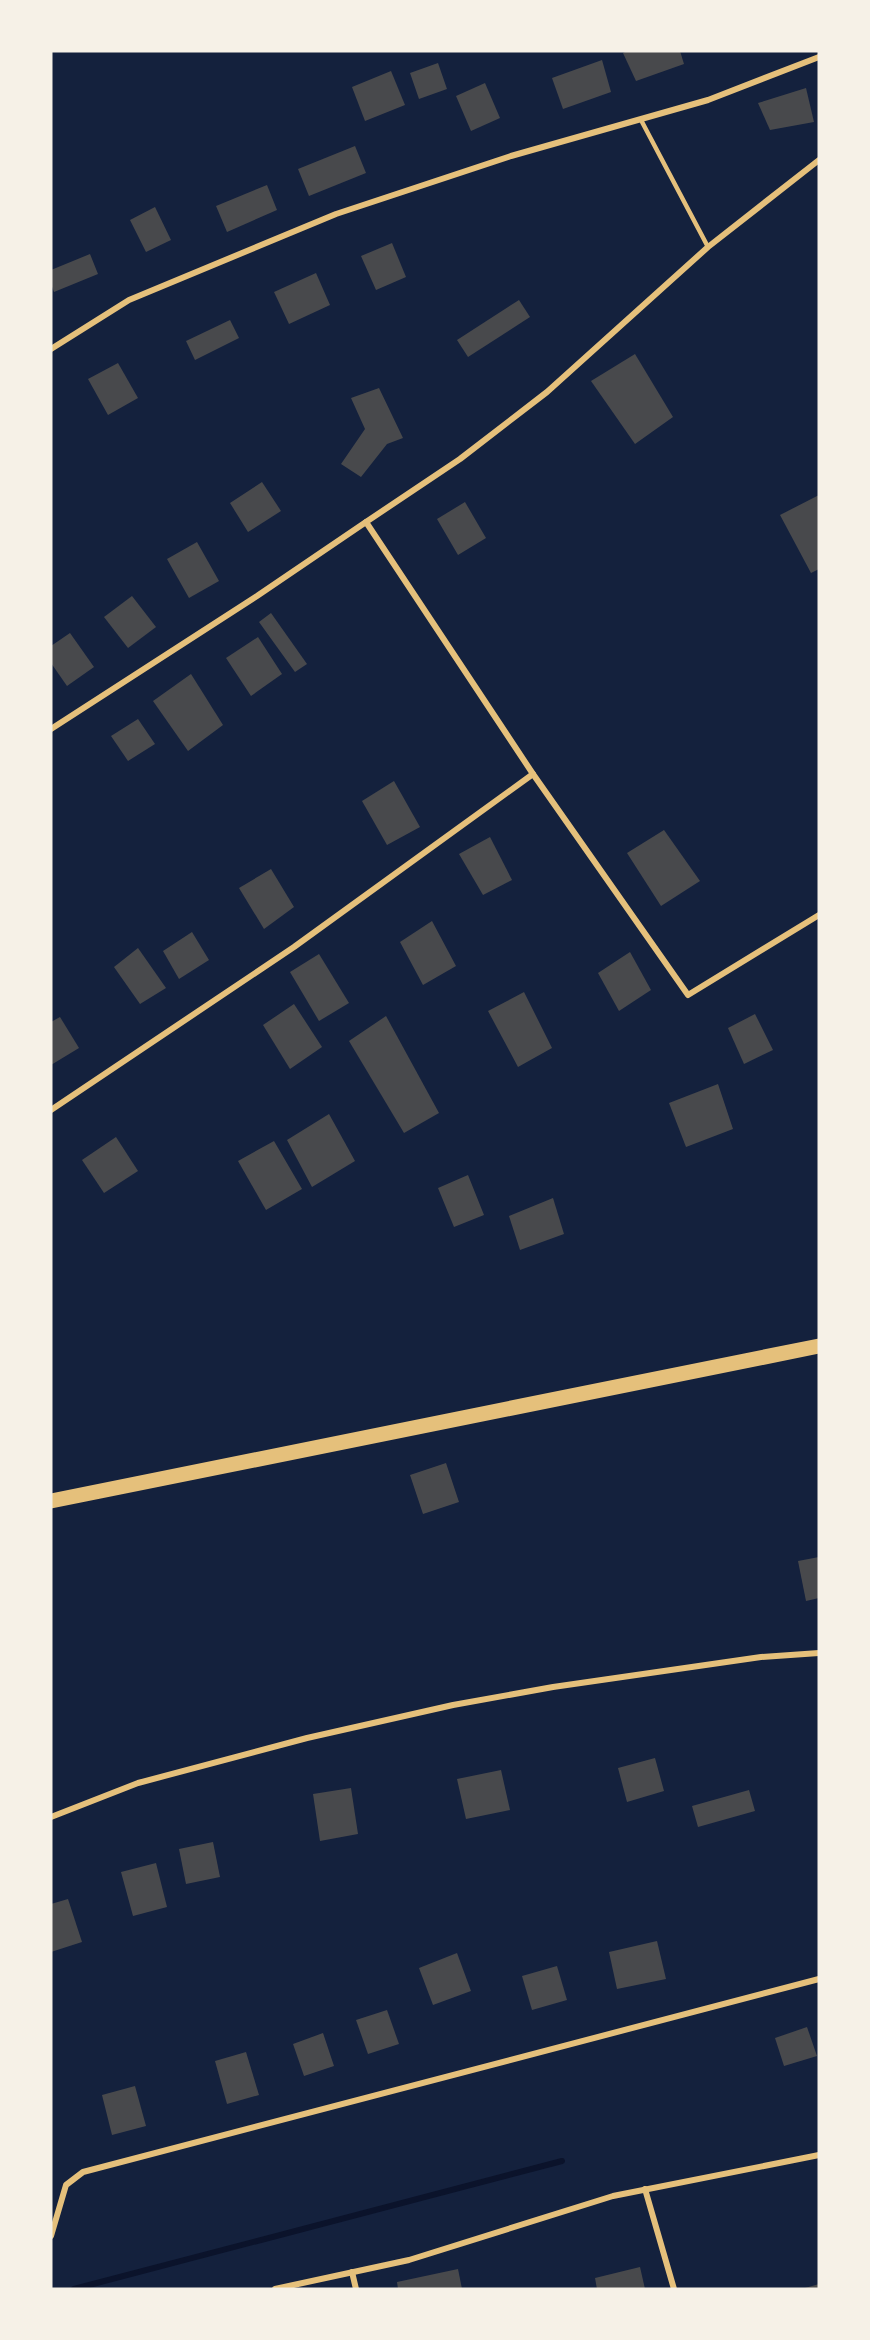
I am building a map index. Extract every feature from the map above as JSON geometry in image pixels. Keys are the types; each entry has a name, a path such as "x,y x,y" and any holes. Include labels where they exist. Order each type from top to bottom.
{"main road":[{"path":"51,1501 819,1346"}],"street":[{"path":"51,349 129,300 336,214 511,156 708,100 819,57"},
{"path":"51,729 257,596 460,459 547,392 708,248 819,160"},
{"path":"366,522 533,774 688,995 819,915"},
{"path":"51,1110 294,947 533,774"},
{"path":"51,1817 138,1783 307,1738 453,1704 760,1657 819,1653"},
{"path":"51,2236 66,2185 83,2172 819,1979"},
{"path":"275,2289 409,2260 613,2196 819,2155"},
{"path":"645,2189 674,2289"},
{"path":"351,2272 356,2289"}],"lane":[{"path":"641,120 708,248"}],"building":[{"path":"627,51 680,51 684,64 636,81 623,53"},
{"path":"602,60 611,92 563,109 552,78"},
{"path":"438,63 447,89 419,99 410,73"},
{"path":"391,71 405,105 365,121 352,87"},
{"path":"485,83 500,118 471,131 456,96"},
{"path":"806,88 814,122 770,130 758,103"},
{"path":"355,146 366,173 309,196 298,169"},
{"path":"267,185 277,210 227,232 216,206"},
{"path":"155,207 171,240 146,252 130,220"},
{"path":"392,243 406,277 376,290 361,256"},
{"path":"90,254 98,274 54,292 51,284 51,270"},
{"path":"316,273 330,305 289,324 274,292"},
{"path":"519,300 530,317 468,357 457,340"},
{"path":"230,320 239,338 195,360 186,341"},
{"path":"635,354 673,417 635,444 591,381"},
{"path":"118,363 138,398 108,415 88,379"},
{"path":"379,388 403,438 387,444 361,477 341,464 365,429 351,398"},
{"path":"262,482 281,511 248,532 230,503"},
{"path":"819,495 819,569 811,573 780,515"},
{"path":"465,502 486,538 458,555 437,519"},
{"path":"197,542 219,581 189,598 167,559"},
{"path":"132,596 156,627 128,648 104,617"},
{"path":"271,613 307,664 295,672 259,622"},
{"path":"70,633 94,667 67,686 51,663 51,646"},
{"path":"258,637 282,674 251,696 226,658"},
{"path":"191,674 223,725 188,751 153,701"},
{"path":"138,719 155,744 128,761 111,736"},
{"path":"394,781 420,827 387,845 362,801"},
{"path":"664,830 700,881 661,906 627,853"},
{"path":"490,837 512,880 483,895 459,854"},
{"path":"271,869 294,907 264,929 239,888"},
{"path":"432,921 456,966 423,985 400,942"},
{"path":"192,932 209,960 179,979 163,951"},
{"path":"138,948 166,988 140,1004 114,967"},
{"path":"630,952 651,990 619,1011 598,973"},
{"path":"319,954 349,1003 319,1021 290,972"},
{"path":"524,992 552,1048 518,1067 488,1011"},
{"path":"294,1004 322,1047 290,1069 263,1025"},
{"path":"755,1014 773,1050 744,1064 728,1028"},
{"path":"386,1016 439,1113 404,1133 349,1041"},
{"path":"60,1017 79,1048 51,1065 51,1022"},
{"path":"718,1084 733,1129 686,1147 669,1103"},
{"path":"329,1114 355,1161 312,1187 287,1140"},
{"path":"116,1137 138,1171 104,1193 82,1160"},
{"path":"274,1141 302,1189 266,1210 238,1161"},
{"path":"468,1175 484,1215 454,1227 438,1188"},
{"path":"553,1198 564,1234 520,1250 509,1216"},
{"path":"446,1463 459,1502 423,1514 410,1475"},
{"path":"819,1557 819,1598 806,1601 798,1561"},
{"path":"655,1758 664,1791 627,1802 618,1768"},
{"path":"501,1770 510,1810 466,1819 457,1779"},
{"path":"351,1788 358,1834 320,1841 313,1794"},
{"path":"749,1790 755,1811 698,1827 692,1806"},
{"path":"213,1842 220,1877 186,1884 179,1849"},
{"path":"156,1863 167,1907 133,1916 121,1872"},
{"path":"68,1899 82,1942 51,1952 51,1904"},
{"path":"657,1941 666,1979 617,1989 609,1952"},
{"path":"457,1953 471,1991 433,2005 419,1968"},
{"path":"557,1966 567,2000 532,2010 522,1976"},
{"path":"387,2010 399,2044 368,2054 356,2020"},
{"path":"807,2027 817,2056 784,2066 775,2038"},
{"path":"323,2033 334,2066 304,2076 293,2044"},
{"path":"246,2052 259,2095 227,2104 215,2061"},
{"path":"135,2086 146,2126 112,2135 102,2095"},
{"path":"640,2267 645,2289 597,2289 595,2278"},
{"path":"458,2269 462,2289 398,2289 397,2282"},
{"path":"819,2284 819,2289 805,2289 805,2288"}],"waterway":[{"path":"74,2289 562,2161"}]}
